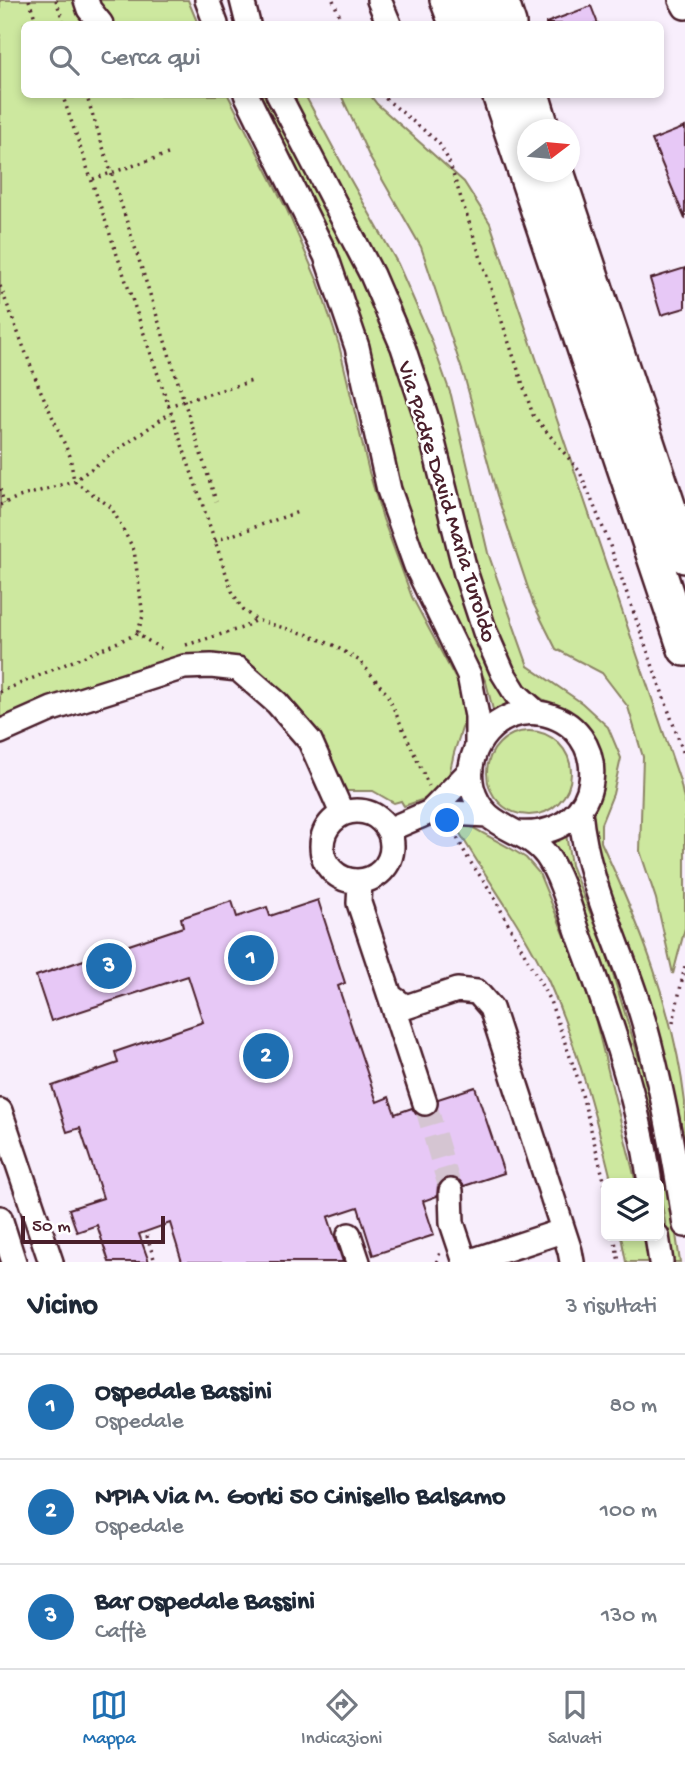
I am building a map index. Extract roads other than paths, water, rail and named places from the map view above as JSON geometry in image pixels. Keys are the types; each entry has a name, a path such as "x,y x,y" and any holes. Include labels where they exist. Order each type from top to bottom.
{"highway":[{"path":"468,0 475,21"},
{"path":"501,0 508,21"},
{"path":"500,98 685,649"},
{"path":"532,98 539,119"},
{"path":"559,182 685,556"}],"street":[{"path":"71,0 81,21"},
{"path":"86,0 99,21"},
{"path":"207,0 215,21"},
{"path":"242,0 247,21"},
{"path":"379,0 387,21"},
{"path":"442,0 450,21"},
{"path":"681,0 685,6"},
{"name":"Via Padre David Maria Turoldo","path":"248,98 326,256 357,347 389,490 416,566 469,675 477,716 477,747"},
{"name":"Via Padre David Maria Turoldo","path":"280,98 372,275 403,347 428,422 466,574 485,632 503,673 516,694 537,713"},
{"path":"492,98 510,126"},
{"path":"0,732 52,709 184,667 237,669 277,703 310,741 342,813"},
{"path":"519,833 552,831 567,823 580,811 589,794 592,776 590,758 583,741 571,727 555,717 537,713 519,714 502,720 488,731 477,747 471,770 472,786 478,802 488,815 502,826 519,833 547,855 569,906 613,1026 649,1178"},
{"path":"388,830 437,810 471,770"},
{"path":"437,810 488,815"},
{"path":"363,811 382,821 388,830 392,852 381,873 371,879 360,882 338,877 324,860 322,838 326,828 342,813 363,811"},
{"path":"580,811 582,842 597,896 645,1024 675,1153 685,1225"},
{"path":"360,882 359,902 425,1104"},
{"path":"390,996 406,1007 457,990 477,992 491,1008 572,1262"},
{"path":"0,1111 51,1262"},
{"path":"451,1191 452,1223 466,1262 562,1231"},
{"path":"0,1219 14,1262"},
{"path":"349,1234 358,1262"},
{"path":"658,1241 661,1262"}],"tunnel":[{"path":"425,1103 451,1191"}],"place":[{"name":"Ospedale Bassini","path":"251,958"},
{"name":"Bar Ospedale Bassini","path":"109,966"},
{"name":"NPIA Via M. Gorki 50 Cinisello Balsamo","path":"266,1056"}]}
